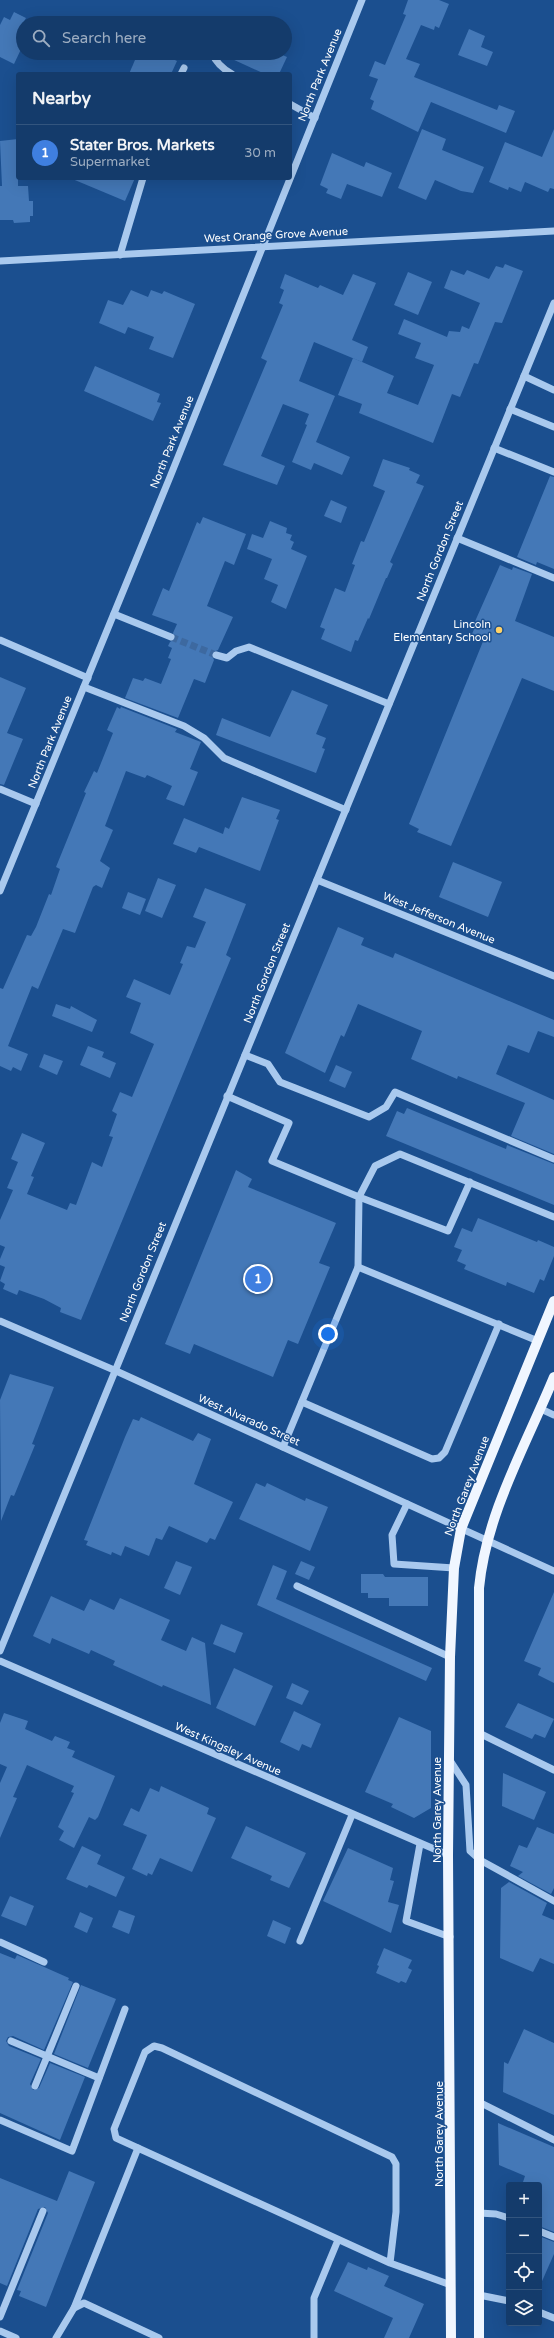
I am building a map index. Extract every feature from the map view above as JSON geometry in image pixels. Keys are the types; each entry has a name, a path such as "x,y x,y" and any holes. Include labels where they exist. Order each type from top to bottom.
{"main road":[{"name":"North Garey Avenue","path":"451,2338 450,1937 448,1855 450,1657 454,1568 461,1529 554,1301"},
{"path":"479,2338 479,1588 487,1541 498,1509 554,1377"}],"street":[{"name":"North Park Avenue","path":"292,176 362,0"},
{"path":"214,60 228,72"},
{"path":"292,105 315,118"},
{"path":"120,255 143,180"},
{"name":"North Park Avenue","path":"0,891 290,180"},
{"name":"West Orange Grove Avenue","path":"0,262 264,246 554,231"},
{"name":"North Gordon Street","path":"0,1650 554,303"},
{"path":"524,376 554,390"},
{"path":"510,409 554,427"},
{"path":"494,448 554,472"},
{"path":"457,538 554,578"},
{"path":"114,614 171,637"},
{"path":"0,640 88,678"},
{"path":"216,655 227,658 236,651 249,647 389,704"},
{"path":"84,687 184,726 204,738 224,758 346,810"},
{"path":"0,789 36,804"},
{"name":"West Jefferson Avenue","path":"317,880 554,976"},
{"path":"245,1055 268,1064 280,1082 369,1117 386,1107 395,1092 554,1159"},
{"path":"228,1096 289,1123 272,1162 448,1231 470,1182"},
{"path":"283,1447 358,1267 359,1197 375,1166 400,1154 554,1217"},
{"path":"358,1267 538,1341"},
{"name":"West Alvarado Street","path":"0,1321 114,1370 554,1571"},
{"path":"302,1402 432,1459 439,1458 445,1452 499,1324"},
{"path":"541,1409 554,1415"},
{"path":"407,1504 392,1535 394,1564 454,1568"},
{"path":"297,1586 450,1657"},
{"name":"West Kingsley Avenue","path":"0,1661 448,1855"},
{"path":"479,1733 554,1770"},
{"path":"449,1759 466,1785 468,1845 470,1851 480,1860 554,1901"},
{"path":"300,1941 352,1814"},
{"path":"420,1844 406,1920 450,1937"},
{"path":"0,1942 44,1962"},
{"path":"35,2086 76,1986"},
{"path":"0,2120 72,2151 125,2009"},
{"path":"11,2041 99,2078"},
{"path":"390,2263 396,2212 396,2164 392,2157 162,2048 154,2046 145,2052 114,2129 116,2138 390,2263 452,2285"},
{"path":"479,2102 554,2140"},
{"path":"56,2338 74,2308 138,2148"},
{"path":"0,2317 43,2211"},
{"path":"479,2213 496,2214 506,2217"},
{"path":"542,2232 554,2237"},
{"path":"314,2338 314,2298 338,2240"},
{"path":"479,2295 506,2300"},
{"path":"74,2308 84,2303 159,2338"},
{"path":"542,2313 554,2318"},
{"path":"0,2331 16,2338"}],"building":[{"path":"408,0 439,0 449,4 439,28 435,26 434,30 421,25 406,59 420,64 414,77 497,110 499,105 515,111 506,133 431,102 418,132 371,109 374,101 370,99 378,79 369,76 375,61 385,65 406,15 403,14"},
{"path":"14,12 22,16 16,16 16,60 14,64 0,57 0,25 4,17 10,20"},
{"path":"469,29 485,36 481,47 493,52 487,66 458,55"},
{"path":"135,60 177,61 172,72 130,72"},
{"path":"234,60 286,60 280,72 261,72"},
{"path":"422,129 446,139 442,150 484,167 473,193 461,191 435,180 426,200 398,188"},
{"path":"554,129 554,189 550,188 548,192 525,182 521,192 509,187 508,190 489,182 505,142 542,157"},
{"path":"16,139 16,180 18,180 18,186 28,186 29,201 33,201 33,216 30,216 30,222 14,223 13,220 0,220 0,186 2,186 0,141"},
{"path":"332,153 364,167 366,162 392,173 382,197 347,184 341,199 326,193 328,189 320,185"},
{"path":"75,180 134,180 125,201"},
{"path":"505,264 523,271 502,323 495,322 478,364 474,363 460,397 452,394 433,443 359,413 362,404 338,395 353,358 394,376 387,393 418,405 434,365 415,358 421,343 398,334 404,319 447,337 449,331 460,332 462,326 469,329 480,303 444,288 451,270 464,275 467,270 489,279 496,266 503,268"},
{"path":"408,272 432,282 418,315 394,305"},
{"path":"285,274 318,288 320,285 343,295 353,274 376,283 352,340 368,347 362,362 314,342 299,381 335,396 316,442 350,457 342,475 314,463 311,470 292,462 307,425 305,424 309,414 283,404 261,456 285,466 277,485 223,465 267,361 261,358 283,305 279,303 284,290 280,288"},
{"path":"131,290 148,297 151,290 162,294 164,291 195,304 173,358 149,349 154,337 128,327 125,334 99,323 108,300 123,305"},
{"path":"95,366 160,394 157,402 161,403 153,421 84,391"},
{"path":"383,459 410,468 409,470 420,475 416,483 424,486 390,562 393,564 369,619 368,618 358,641 355,640 351,652 321,639 325,629 320,627 335,588 345,592 355,565 352,564 361,541 364,542 385,491 373,486"},
{"path":"550,476 554,477 554,569 537,562 536,565 517,557"},
{"path":"331,500 347,507 341,523 324,516"},
{"path":"203,517 246,534 234,565 225,561 207,606 233,617 218,650 211,653 214,660 205,683 194,679 178,718 125,698 133,678 143,681 145,678 161,684 171,659 168,658 172,648 168,646 170,642 175,639 173,633 177,624 152,615 163,588 169,591 197,522 200,524"},
{"path":"270,521 287,528 286,533 292,535 290,540 294,542 291,549 307,556 286,609 271,602 278,585 264,579 272,559 247,549 252,534 263,538"},
{"path":"500,565 512,570 513,567 532,574 515,621 554,637 554,691 522,678 451,846 417,832 419,829 409,824 484,639 472,634 475,627 473,626"},
{"path":"0,677 26,688 7,733 23,739 4,785 0,784"},
{"path":"292,690 328,705 316,734 326,738 322,748 325,749 316,773 216,735 222,718 270,737"},
{"path":"117,707 120,709 121,707 177,729 175,732 201,742 190,769 198,772 184,806 166,799 172,786 147,775 145,778 126,771 105,826 113,830 100,861 110,868 102,888 96,885 93,887 75,933 63,929 38,989 32,986 8,1046 28,1054 21,1071 13,1067 11,1071 0,1066 0,988 3,989 27,935 31,936 49,894 51,895 60,869 56,867 86,793 84,792 94,771 97,773 113,733 107,730"},
{"path":"242,797 280,810 276,819 279,820 260,871 199,847 196,853 173,844 184,818 223,834 225,827 229,829"},
{"path":"453,862 502,882 488,917 439,897"},
{"path":"158,878 176,885 162,918 145,911"},
{"path":"205,888 246,904 226,955 231,958 81,1320 60,1312 61,1308 44,1299 19,1290 17,1295 3,1289 5,1284 0,1281 5,1267 0,1265 0,1259 5,1247 0,1245 0,1220 13,1190 7,1188 18,1162 11,1159 22,1133 45,1143 31,1176 34,1177 27,1194 67,1210 70,1203 76,1205 92,1162 102,1167 113,1137 109,1136 117,1114 112,1111 120,1092 132,1097 154,1044 130,1033 141,1003 126,997 134,979 170,995 183,964 180,963 187,946 195,948 206,922 193,917"},
{"path":"128,892 146,899 140,915 122,908"},
{"path":"338,927 364,938 361,945 393,958 395,953 554,1020 554,1037 538,1031 529,1053 508,1045 496,1074 554,1100 554,1154 511,1136 525,1103 458,1076 457,1079 411,1059 422,1031 358,1004 344,1037 341,1035 325,1073 285,1053"},
{"path":"56,1004 70,1009 71,1006 97,1020 92,1032 52,1016"},
{"path":"88,1046 104,1052 102,1057 116,1063 110,1078 80,1065"},
{"path":"44,1054 63,1061 57,1075 39,1067"},
{"path":"336,1065 352,1072 345,1088 329,1081"},
{"path":"407,1108 506,1149 507,1145 554,1164 554,1205 386,1136 397,1111 404,1114"},
{"path":"236,1170 252,1179 248,1187 336,1223 319,1263 330,1267 298,1344 288,1340 273,1377 194,1344 190,1354 165,1344"},
{"path":"478,1218 537,1242 538,1240 554,1247 554,1256 544,1281 540,1279 534,1293 507,1282 506,1286 464,1269 466,1265 457,1261 462,1250 454,1247 462,1228 472,1232"},
{"path":"10,1374 54,1387 32,1444 35,1445 14,1496 11,1495 1,1521 0,1400"},
{"path":"141,1417 193,1441 198,1433 211,1439 194,1484 233,1502 215,1540 210,1538 207,1543 169,1526 162,1540 156,1538 149,1556 125,1546 121,1556 112,1552 111,1555 86,1545 88,1541 84,1540 125,1437 133,1419 139,1421"},
{"path":"256,1483 265,1487 267,1483 305,1501 306,1498 328,1507 310,1551 239,1519"},
{"path":"176,1561 192,1567 180,1595 164,1588"},
{"path":"301,1561 315,1567 309,1580 295,1574"},
{"path":"273,1565 287,1571 276,1599 432,1668 426,1681 257,1605"},
{"path":"361,1574 383,1574 385,1577 428,1577 428,1606 389,1606 389,1598 368,1598 368,1593 361,1593"},
{"path":"554,1592 554,1683 538,1675 541,1668 524,1661"},
{"path":"51,1596 84,1611 90,1599 114,1610 120,1598 170,1620 161,1640 186,1651 192,1637 205,1643 211,1705 163,1685 162,1687 113,1665 115,1661 91,1650 89,1654 52,1638 50,1644 33,1636"},
{"path":"221,1624 243,1633 235,1653 213,1644"},
{"path":"234,1668 273,1686 255,1726 216,1708"},
{"path":"292,1683 309,1691 302,1705 286,1698"},
{"path":"518,1703 554,1719 545,1738 535,1734 532,1739 505,1727"},
{"path":"294,1711 321,1724 311,1748 302,1744 299,1751 280,1742"},
{"path":"4,1713 28,1721 25,1729 52,1741 55,1736 70,1742 67,1748 75,1751 72,1757 115,1776 98,1817 95,1820 89,1817 74,1848 59,1840 64,1831 58,1827 74,1793 71,1792 74,1786 27,1765 13,1797 17,1798 0,1838 0,1783 7,1767 0,1764 0,1723"},
{"path":"399,1717 431,1731 431,1808 414,1818 391,1807 393,1804 365,1792"},
{"path":"503,1773 546,1792 534,1820 502,1806"},
{"path":"161,1786 209,1808 207,1814 216,1818 192,1872 160,1858 152,1875 148,1873 147,1876 132,1869 147,1835 123,1825 131,1808 139,1812 150,1788 159,1792"},
{"path":"246,1826 306,1853 289,1888 270,1880 272,1876 231,1858"},
{"path":"537,1827 554,1834 554,1888 551,1894 518,1876 523,1872 510,1866 519,1845 527,1848"},
{"path":"82,1846 101,1855 97,1864 125,1877 116,1897 89,1885 87,1888 66,1879"},
{"path":"348,1848 393,1868 390,1880 394,1881 388,1902 399,1905 391,1933 323,1901"},
{"path":"509,1882 547,1903 542,1915 554,1920 554,1964 540,1958 533,1972 500,1958 501,1888"},
{"path":"10,1896 34,1906 26,1926 1,1916"},
{"path":"119,1910 135,1916 129,1934 112,1927"},
{"path":"80,1912 93,1918 87,1933 74,1927"},
{"path":"273,1920 291,1928 285,1944 267,1936"},
{"path":"384,1948 412,1960 408,1968 412,1970 406,1983 401,1981 399,1983 376,1973 379,1966 377,1965"},
{"path":"0,1953 15,1959 17,1955 69,1978 68,1980 73,1982 44,2050 13,2036 8,2037 6,2041 9,2046 41,2059 30,2084 33,2090 39,2088 50,2063 85,2077 60,2140 0,2113"},
{"path":"81,1985 116,1999 88,2068 54,2054"},
{"path":"524,2029 554,2043 554,2115 503,2092 504,2062 508,2064"},
{"path":"498,2123 554,2147 554,2232 542,2227 542,2182 523,2182 525,2176 499,2165"},
{"path":"69,2171 95,2182 46,2307 19,2296 21,2291 17,2290 48,2213 45,2207 38,2209 7,2286 0,2283 0,2178 57,2201"},
{"path":"542,2237 554,2242 554,2254 542,2281"},
{"path":"348,2262 367,2270 368,2267 389,2276 384,2286 424,2304 409,2338 384,2338 393,2318 334,2291"}],"tunnel":[{"path":"171,637 216,655"}],"place":[{"name":"Lincoln Elementary School","path":"499,630"},
{"name":"Stater Bros. Markets","path":"258,1279"}]}
